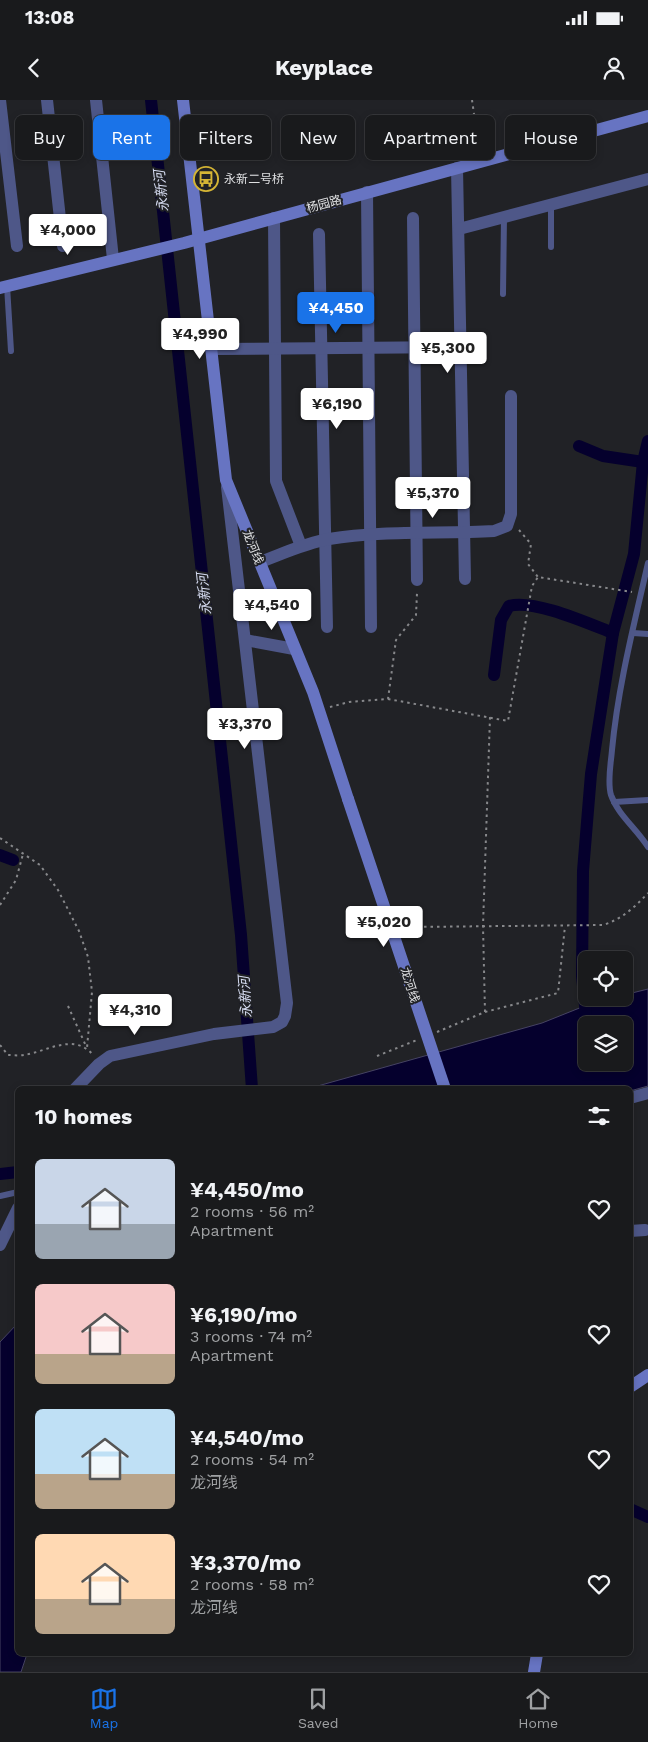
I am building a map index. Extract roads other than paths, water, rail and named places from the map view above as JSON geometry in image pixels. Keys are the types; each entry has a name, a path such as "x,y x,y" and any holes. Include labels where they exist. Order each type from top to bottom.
{"street":[{"path":"0,100 17,246"},
{"path":"47,100 63,246"},
{"path":"96,100 113,259"},
{"name":"龙河线","path":"183,100 226,480 319,710 444,1086"},
{"name":"杨园路","path":"3,287 184,243 648,116"},
{"path":"458,168 465,579"},
{"path":"459,229 648,179"},
{"path":"367,192 371,627"},
{"path":"274,218 276,481 301,546"},
{"path":"413,218 417,580"},
{"path":"319,234 327,628"},
{"path":"212,349 461,347"},
{"path":"260,562 301,546 325,540 370,535 494,531 507,526 510,514 511,396"},
{"path":"78,1086 99,1064 110,1056 222,1033 272,1027 282,1022 286,1016 287,1002 226,480"},
{"path":"245,640 294,649"},
{"path":"633,1097 648,1093"},
{"path":"0,1245 15,1214"},
{"path":"633,1231 645,1230"},
{"path":"633,1383 648,1375"},
{"path":"534,1672 537,1656"}],"lane":[{"path":"551,204 551,247"},
{"path":"503,294 504,217"},
{"path":"3,287 11,351"},
{"path":"648,563 621,678 613,734 610,792 617,809 639,832 648,847"},
{"path":"632,633 648,634"},
{"path":"614,802 648,800"},
{"path":"0,1196 15,1193"}],"waterway":[{"name":"永新河","path":"151,100 241,935 252,1086"},
{"path":"586,1016 582,976 583,871 591,774 613,633 634,554 643,462 648,441"},
{"path":"579,446 603,456 643,462"},
{"path":"494,675 501,620 509,606 520,605 546,609 613,633"},
{"path":"0,855 13,860"},
{"path":"0,1174 15,1172"},
{"path":"633,1510 648,1517"}],"place":[{"name":"永新二号桥","path":"206,179"}]}
